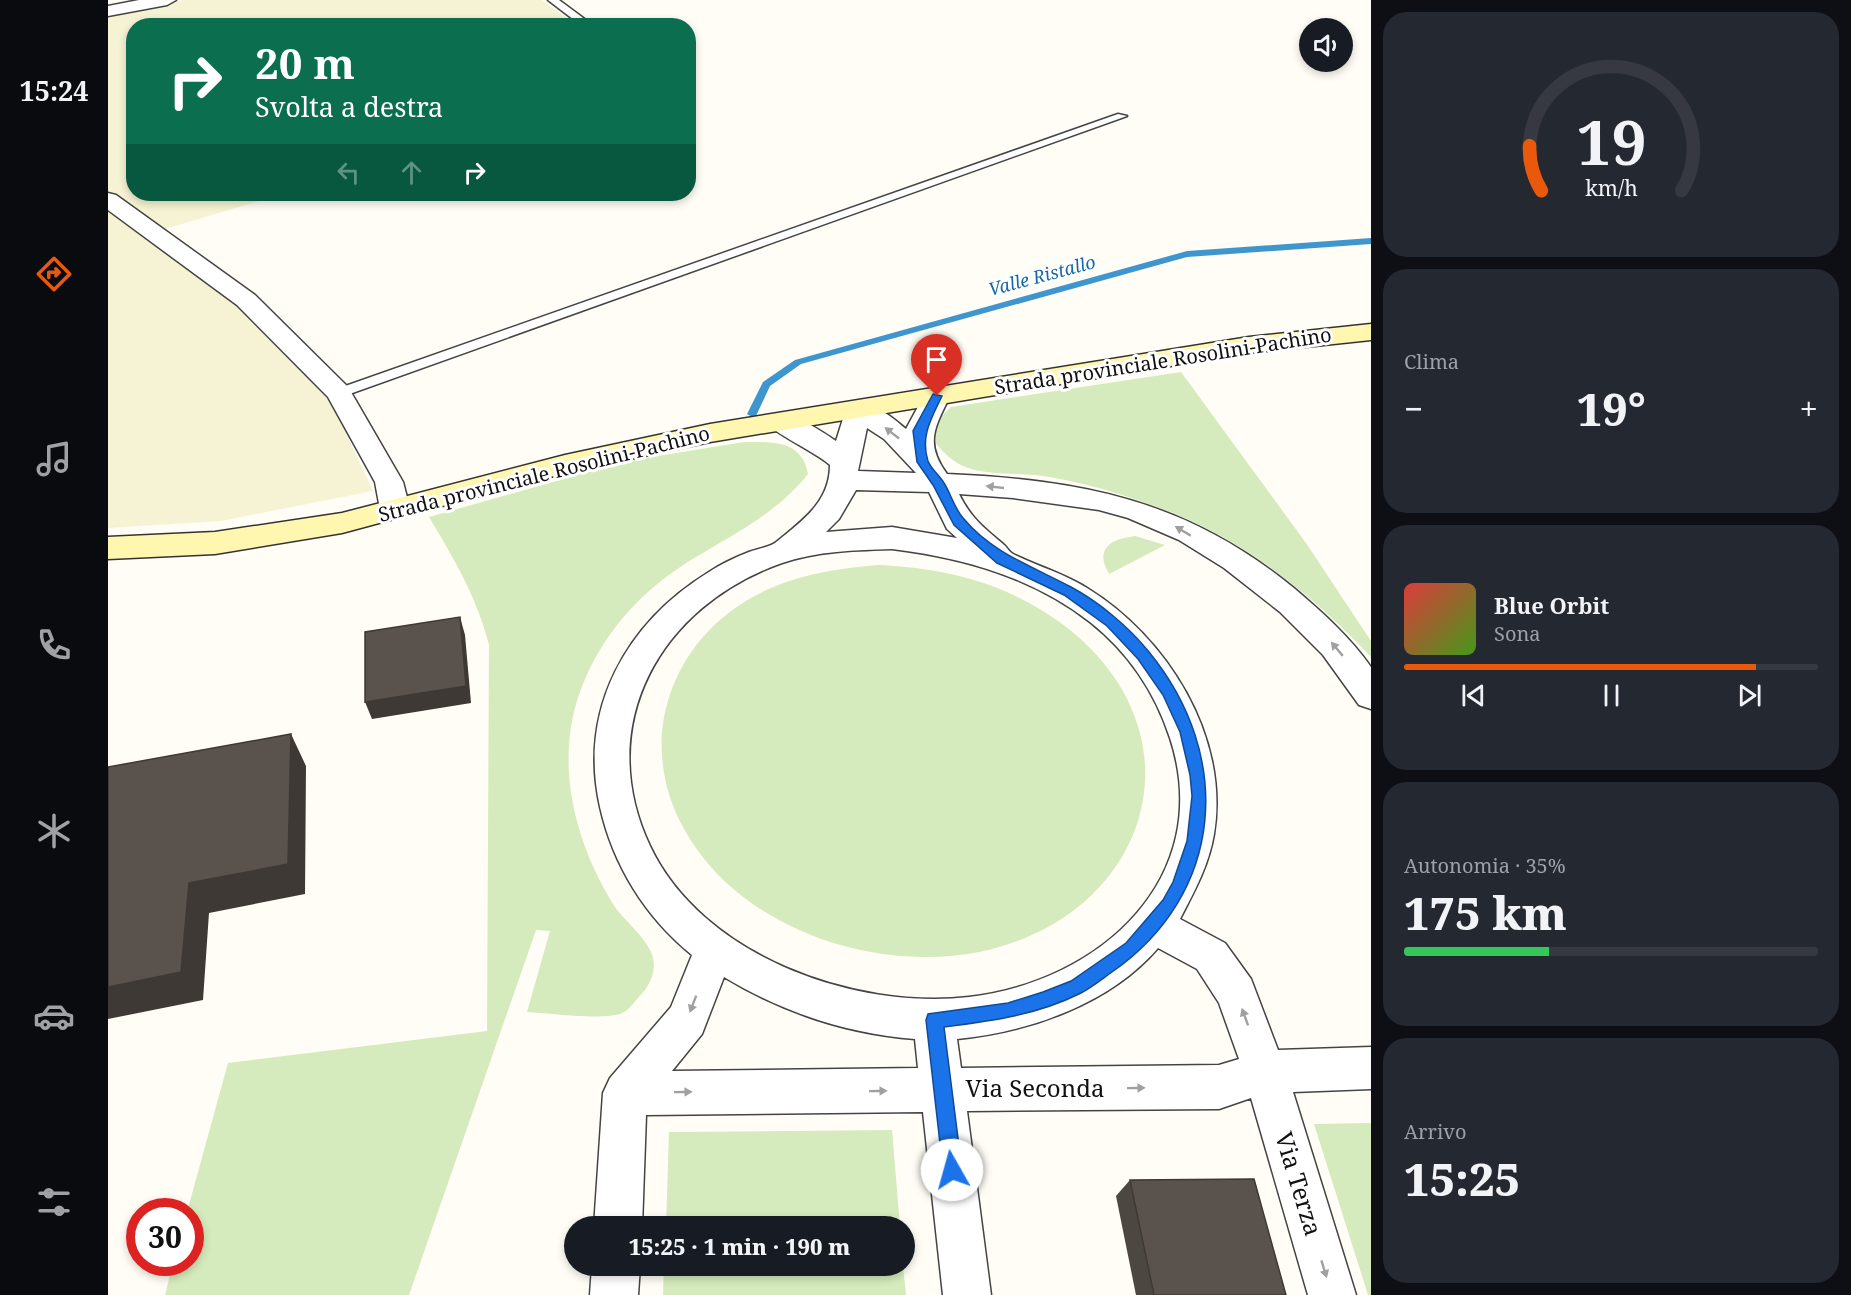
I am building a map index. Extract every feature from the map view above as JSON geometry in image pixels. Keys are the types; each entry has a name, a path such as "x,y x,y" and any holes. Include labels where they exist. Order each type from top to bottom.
{"main road":[{"name":"Strada provinciale Rosolini-Pachino","path":"108,548 215,543 342,523 565,464 710,433 1249,345 1371,332"}],"street":[{"path":"108,11 167,0"},
{"path":"108,200 246,300 339,393 388,482 395,509"},
{"path":"937,396 919,431 931,473 958,522 1002,560"},
{"path":"782,552 822,520 837,502 858,409 894,433 931,473"},
{"path":"779,422 813,437 845,471 931,473 978,485 1065,495 1119,507 1174,525 1267,583 1325,634 1360,676 1371,696"},
{"path":"892,538 932,542 1002,560 1069,592 1112,623 1157,673 1180,712 1191,742 1198,775 1198,819 1195,841 1180,884 1154,924 1132,948 1077,986 1008,1011 934,1020 853,1012 779,987 714,950 665,903 632,851 613,797 610,744 614,717 620,694 642,649 675,612 716,581 782,552 852,539 892,538"},
{"name":"Via Terza","path":"1154,924 1211,956 1236,993 1265,1072 1332,1295"},
{"path":"619,1216 625,1093 687,1020 714,950"},
{"path":"934,1020 967,1295"},
{"name":"Via Seconda","path":"625,1093 1219,1087 1265,1072 1371,1068"},
{"path":"614,1295 615,1276"}],"lane":[{"path":"553,0 578,18"},
{"path":"339,393 1122,116"}],"shaded area":[{"path":"183,0 542,0 567,18 126,18 126,201 259,201 159,231 108,194 108,15"},
{"path":"108,207 240,302 334,407 373,491 221,521 108,528"}],"green space":[{"path":"1181,372 1306,543 1371,641 1371,657 1304,593 1280,574 1201,525 1123,495 1088,485 1036,475 993,473 968,468 953,460 933,440 938,422 951,407"},
{"path":"744,442 765,442 785,445 793,449 805,463 808,474 770,511 678,568 645,594 605,642 585,679 575,708 570,737 569,766 578,825 600,881 615,907 650,950 654,966 647,987 626,1010 613,1015 589,1016 527,1012 550,931 536,930 409,1295 165,1295 170,1276 204,1276 204,1198 191,1198 228,1063 487,1031 489,645 471,594 429,517 627,461"},
{"path":"1135,536 1165,545 1109,574 1103,558 1107,546 1112,542"},
{"path":"879,565 928,570 974,580 1019,597 1040,609 1061,623 1107,667 1134,715 1145,766 1140,815 1119,861 1085,901 1038,932 979,952 938,957 896,956 853,948 812,936 773,917 738,893 708,864 684,829 669,794 662,758 663,723 672,689 688,658 710,630 738,606 771,588 797,578 824,572"},
{"path":"1371,1123 1371,1295 1368,1295 1314,1124"},
{"path":"892,1130 899,1216 666,1216 669,1132"},
{"path":"664,1276 904,1276 906,1295 663,1295"}],"building":[{"path":"460,617 466,686 365,702 365,632"},
{"path":"291,734 288,864 189,883 181,972 108,987 108,767"},
{"path":"1254,1179 1286,1295 1154,1295 1130,1180"}],"waterway":[{"name":"Valle Ristallo","path":"752,414 766,384 798,362 1187,254 1371,241"}],"route":[{"path":"937,396 919,431 923,462 939,484 958,522 1002,560 1069,592 1112,623 1143,655 1169,692 1188,732 1198,775 1199,796 1195,841 1180,884 1169,905 1132,948 1077,986 1044,1000 1008,1011 934,1020 952,1170"}]}
